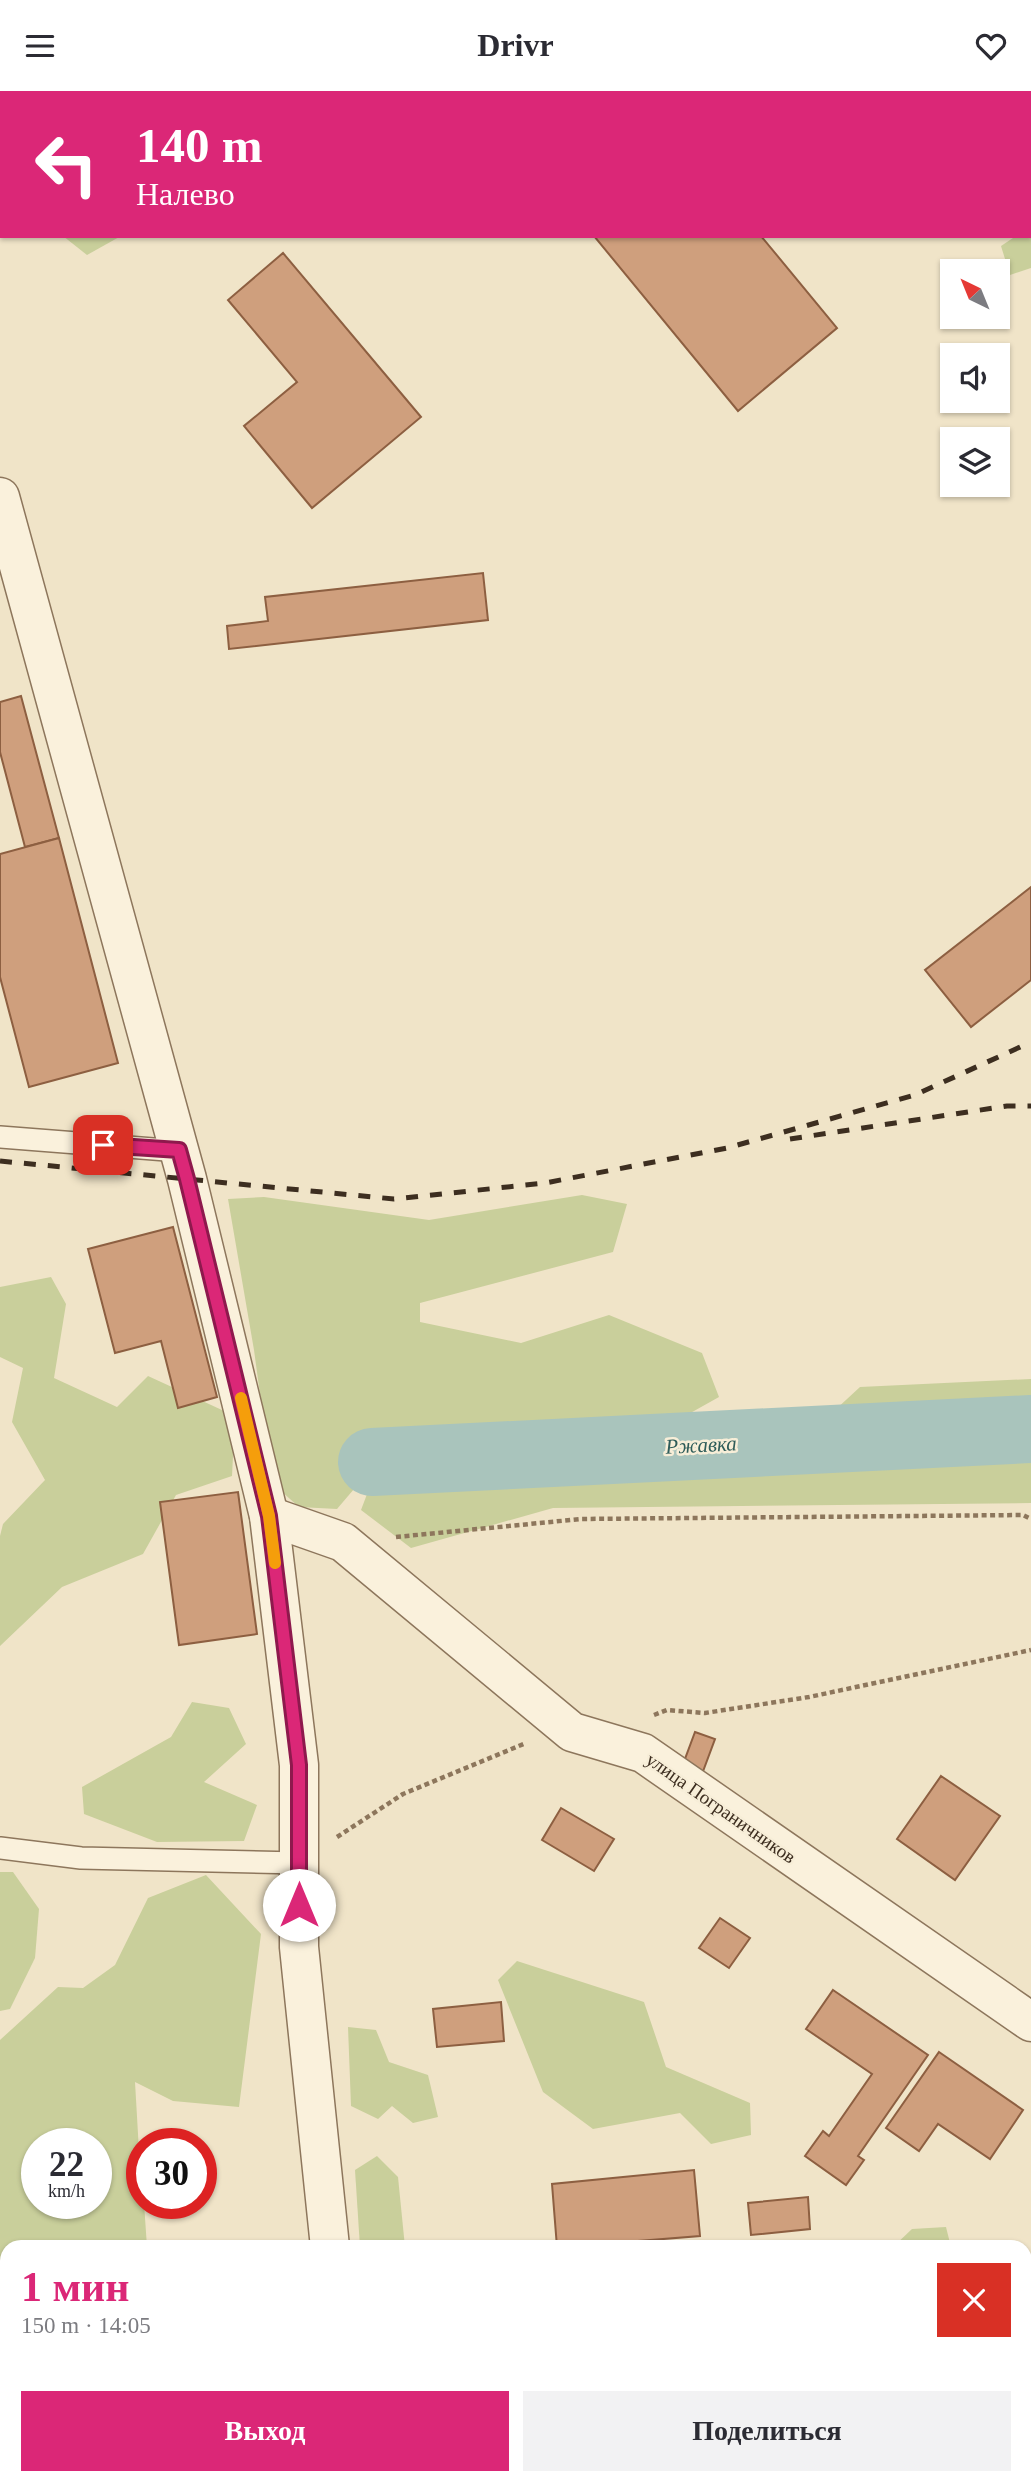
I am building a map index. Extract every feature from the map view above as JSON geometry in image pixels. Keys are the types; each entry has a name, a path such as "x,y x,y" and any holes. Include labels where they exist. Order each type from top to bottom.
{"street":[{"path":"0,497 179,1150 269,1516 299,1765 299,1947 329,2240"},
{"name":"улица Пограничников","path":"269,1516 343,1542 583,1735 643,1753 1031,2022"}],"lane":[{"path":"0,1137 179,1150"},
{"path":"0,1848 81,1858 299,1863"}],"path":[{"path":"343,1542 581,1519 1023,1515 1031,1518"},
{"path":"299,1863 403,1794 533,1740 583,1735 667,1710 705,1713 809,1697 1031,1650"}],"green space":[{"path":"66,238 117,238 87,255"},
{"path":"1013,238 1031,238 1031,268 1010,275 1010,259 1005,259 1001,246"},
{"path":"582,1195 627,1204 613,1252 420,1303 420,1322 521,1343 609,1315 702,1353 719,1397 669,1425 400,1435 337,1509 299,1507 272,1483 254,1350 228,1199 264,1197 429,1220"},
{"path":"51,1277 66,1304 54,1378 117,1407 148,1376 235,1416 232,1476 176,1495 143,1554 62,1587 0,1646 0,1536 3,1524 45,1480 12,1422 23,1368 0,1357 0,1287"},
{"path":"1031,1379 1031,1503 553,1508 411,1548 361,1510 375,1473 415,1444 807,1436 860,1387"},
{"path":"192,1702 229,1708 246,1744 204,1782 257,1805 244,1841 157,1842 84,1814 82,1787 171,1737"},
{"path":"0,1872 13,1872 39,1909 35,1958 10,2009 0,2011"},
{"path":"206,1875 261,1934 239,2107 173,2101 135,2082 138,2128 126,2128 126,2219 145,2219 147,2240 0,2240 0,2040 58,1987 83,1988 115,1965 148,1898"},
{"path":"517,1961 644,2002 666,2067 750,2103 751,2135 711,2144 680,2113 593,2129 543,2092 498,1980"},
{"path":"348,2027 376,2030 389,2062 428,2075 438,2117 413,2123 392,2106 378,2119 351,2106"},
{"path":"377,2156 398,2177 404,2240 360,2240 355,2170"},
{"path":"946,2227 949,2240 900,2240 912,2229"}],"building":[{"path":"596,238 763,238 837,328 738,411"},
{"path":"283,253 421,417 312,508 244,426 297,382 228,300"},
{"path":"483,573 488,620 229,649 227,626 268,621 265,597"},
{"path":"21,696 59,838 25,847 0,752 0,702"},
{"path":"59,838 118,1063 29,1087 0,977 0,854"},
{"path":"1031,887 1031,980 971,1027 925,970"},
{"path":"173,1227 217,1397 178,1408 161,1341 115,1353 88,1249"},
{"path":"238,1492 257,1634 179,1645 160,1502"},
{"path":"695,1732 715,1739 702,1774 682,1767"},
{"path":"941,1776 1000,1816 955,1880 897,1839"},
{"path":"561,1808 614,1839 594,1871 542,1840"},
{"path":"720,1918 750,1938 729,1968 699,1948"},
{"path":"833,1990 928,2055 858,2156 864,2160 846,2185 805,2156 823,2131 829,2136 872,2074 806,2029"},
{"path":"501,2002 504,2041 437,2047 433,2009"},
{"path":"939,2052 1023,2110 990,2159 938,2124 919,2151 886,2128"},
{"path":"694,2170 700,2236 651,2240 556,2240 552,2184"},
{"path":"808,2197 810,2229 751,2235 748,2203"}],"waterway":[{"name":"Ржавка","path":"372,1462 1031,1429"}],"railway":[{"path":"0,1161 394,1199 545,1183 727,1148 915,1095 1031,1042"},
{"path":"790,1139 1007,1106 1031,1106"}],"slow traffic":[{"path":"241,1398 269,1516 275,1563"}],"route":[{"path":"103,1145 179,1150 187,1179 269,1516 299,1765 299,1905"}]}
